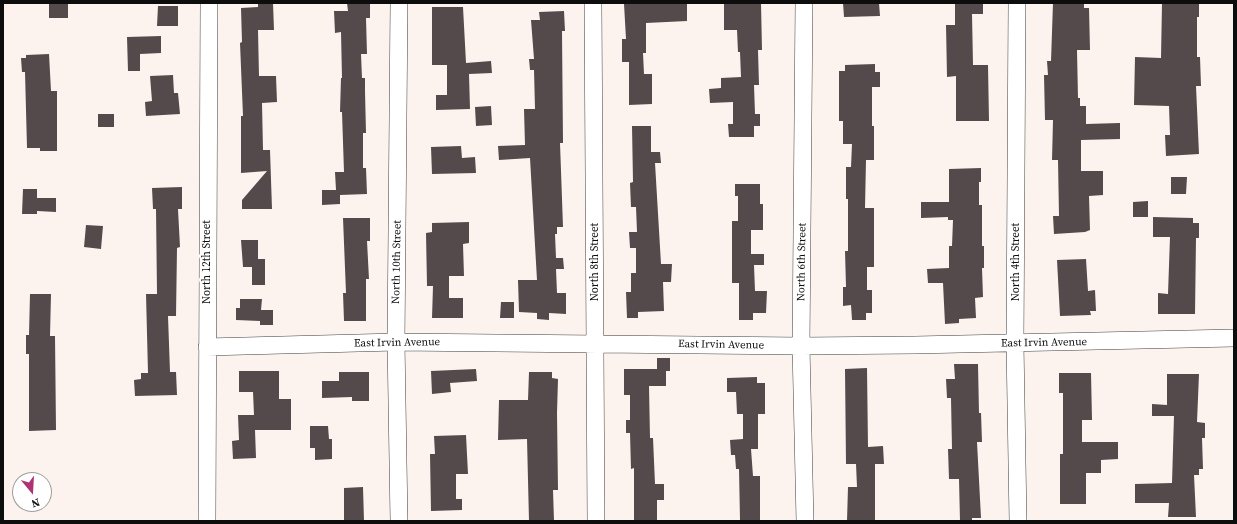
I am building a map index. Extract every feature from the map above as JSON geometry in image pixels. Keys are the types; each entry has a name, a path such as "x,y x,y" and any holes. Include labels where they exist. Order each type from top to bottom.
{"street":[{"name":"North 12th Street","path":"208,521 207,347 209,3"},
{"name":"North 10th Street","path":"399,3 396,342 399,521"},
{"name":"North 8th Street","path":"593,3 596,521"},
{"name":"North 6th Street","path":"804,3 801,346 805,521"},
{"name":"North 4th Street","path":"1017,3 1015,344 1018,521"},
{"name":"East Irvin Avenue","path":"207,347 396,342 801,346 1015,344 1234,338"}],"building":[{"path":"49,3 68,3 68,18 49,18"},
{"path":"258,3 273,3 274,30 258,30 259,76 276,76 277,102 262,103 263,150 270,150 272,209 242,209 242,200 267,171 241,173 241,116 243,116 240,43 242,42 241,8 258,7"},
{"path":"347,3 370,3 370,18 366,18 367,54 361,54 362,78 365,78 366,133 363,133 363,168 366,168 367,194 340,195 340,204 322,205 322,190 336,190 335,172 344,172 342,112 340,112 342,78 341,32 335,33 334,11 348,11"},
{"path":"687,3 687,21 646,23 646,53 643,53 644,74 652,74 652,104 629,105 629,62 622,62 622,39 626,39 624,4"},
{"path":"724,3 761,3 762,50 758,50 759,85 754,85 755,114 760,114 760,126 754,126 754,137 729,137 728,124 733,124 733,102 710,103 709,89 721,88 721,78 741,77 737,30 724,30"},
{"path":"843,3 879,3 880,16 844,17"},
{"path":"955,3 983,3 983,14 972,14 973,65 988,65 989,121 956,121 956,76 947,77 946,25 955,25"},
{"path":"1053,3 1084,3 1084,8 1089,8 1090,50 1077,50 1078,98 1080,98 1080,106 1086,106 1086,124 1120,123 1120,139 1081,140 1081,171 1103,171 1103,195 1089,196 1090,230 1085,232 1054,234 1053,216 1059,216 1058,160 1052,160 1053,120 1045,120 1044,75 1048,75 1047,61 1051,61"},
{"path":"1162,3 1199,3 1199,17 1197,17 1197,57 1200,57 1201,86 1196,86 1199,154 1166,156 1165,135 1170,135 1169,106 1134,105 1135,57 1161,58"},
{"path":"158,6 178,6 178,26 157,26"},
{"path":"432,7 463,7 466,63 491,61 492,73 469,74 470,109 436,110 436,95 447,95 447,65 432,65"},
{"path":"564,11 565,31 562,31 563,143 560,143 563,227 557,227 557,234 555,234 556,258 563,258 564,269 556,269 557,293 566,293 566,314 549,313 549,320 537,319 537,313 519,312 518,280 537,280 530,158 499,160 498,146 525,145 524,109 535,109 534,70 530,70 529,59 534,59 531,20 540,20 539,12"},
{"path":"161,36 161,53 140,54 140,71 128,71 127,37"},
{"path":"49,54 51,91 57,91 57,151 40,151 40,148 27,148 25,72 22,72 21,58 26,58 26,55"},
{"path":"875,64 875,72 880,72 880,87 872,87 874,160 866,160 865,208 874,208 874,267 867,267 867,290 872,290 872,313 866,313 866,320 852,320 851,305 843,306 843,287 846,287 845,251 848,251 848,199 846,199 846,167 851,167 852,144 843,144 843,121 839,121 839,71 845,71 845,65"},
{"path":"173,75 174,93 178,93 180,114 146,116 145,102 152,101 150,76"},
{"path":"491,106 492,125 476,126 475,107"},
{"path":"98,114 114,114 114,127 98,127"},
{"path":"632,126 651,126 651,152 660,152 661,163 655,163 661,264 672,264 671,282 663,282 664,311 638,312 638,318 627,318 626,292 631,292 631,273 636,273 636,248 630,248 629,232 637,232 636,207 631,207 630,183 633,182"},
{"path":"461,146 462,158 475,157 476,173 432,174 431,147"},
{"path":"981,168 981,182 979,182 979,205 982,205 982,246 984,246 984,268 982,268 983,297 975,298 976,318 959,319 959,323 945,324 943,283 928,283 927,269 949,268 949,246 952,246 953,220 948,220 948,217 921,218 921,202 949,202 949,169"},
{"path":"1171,177 1187,177 1186,194 1171,194"},
{"path":"735,184 760,184 760,204 763,204 763,230 751,230 751,254 764,254 764,265 754,265 755,291 767,291 766,313 753,313 753,320 739,320 739,283 732,283 732,221 738,221 738,196 735,196"},
{"path":"182,187 182,209 178,209 180,247 177,248 176,316 168,316 170,372 176,372 177,395 135,396 134,380 141,379 141,373 148,373 146,294 157,294 156,209 153,209 152,188"},
{"path":"23,189 37,189 37,198 56,198 56,212 37,211 37,214 22,214"},
{"path":"1148,201 1148,217 1133,217 1133,202"},
{"path":"1153,217 1193,218 1193,223 1199,223 1199,238 1196,238 1195,314 1158,314 1158,293 1168,294 1170,237 1153,237"},
{"path":"343,218 370,218 370,241 367,241 369,279 366,279 366,321 344,321 343,293 346,293"},
{"path":"469,222 469,243 463,244 464,276 449,276 449,298 463,298 463,318 432,318 433,286 427,286 426,233 432,232 432,223"},
{"path":"86,225 103,226 101,249 84,247"},
{"path":"241,240 258,240 258,259 265,259 265,285 252,285 252,267 243,267"},
{"path":"1086,259 1088,291 1095,290 1096,311 1090,311 1091,315 1060,316 1057,260"},
{"path":"30,294 51,294 50,336 55,336 56,430 29,431 29,354 26,354 26,335 29,335"},
{"path":"240,299 262,299 261,310 273,310 273,325 260,325 260,321 236,320 236,308 240,308"},
{"path":"501,302 514,302 514,318 500,318"},
{"path":"657,358 670,358 670,371 666,371 666,386 649,386 650,438 653,438 655,484 664,484 664,500 657,500 657,521 634,521 634,468 631,469 630,433 626,433 626,420 630,420 630,395 624,395 624,369 657,369"},
{"path":"954,364 978,364 979,413 981,413 982,442 977,442 981,518 972,518 972,521 960,521 959,479 949,479 948,449 952,449 951,398 947,398 946,379 955,379"},
{"path":"867,368 868,447 883,446 884,464 875,464 875,521 847,521 848,487 857,487 856,464 846,464 845,369"},
{"path":"476,369 477,381 450,383 451,392 432,394 431,371"},
{"path":"239,371 279,371 279,399 291,399 291,430 255,430 256,458 233,459 232,441 239,440 238,415 254,415 253,392 239,392"},
{"path":"339,372 369,372 369,401 352,401 352,397 322,398 322,381 339,381"},
{"path":"529,372 552,372 552,378 558,379 558,490 553,490 554,521 529,521 527,439 498,440 499,400 528,400"},
{"path":"1059,373 1091,373 1092,420 1082,420 1082,442 1118,442 1118,459 1101,460 1101,473 1086,473 1086,504 1060,504 1060,454 1063,454 1063,393 1059,393"},
{"path":"1167,374 1199,374 1197,422 1205,423 1205,438 1202,438 1203,469 1199,469 1199,475 1194,475 1196,517 1168,517 1169,503 1135,503 1135,484 1172,483 1174,416 1152,416 1152,404 1167,405"},
{"path":"757,377 757,383 765,383 765,414 758,414 758,449 751,449 753,476 760,476 760,521 743,521 740,520 739,469 736,469 735,455 731,455 730,440 743,439 743,414 737,414 736,392 727,392 727,378"},
{"path":"310,426 328,426 329,439 332,439 332,459 315,460 315,448 310,448"},
{"path":"466,435 468,474 456,474 456,499 462,499 462,510 431,511 430,454 435,454 434,436"},
{"path":"363,487 364,521 344,521 344,488"}]}
